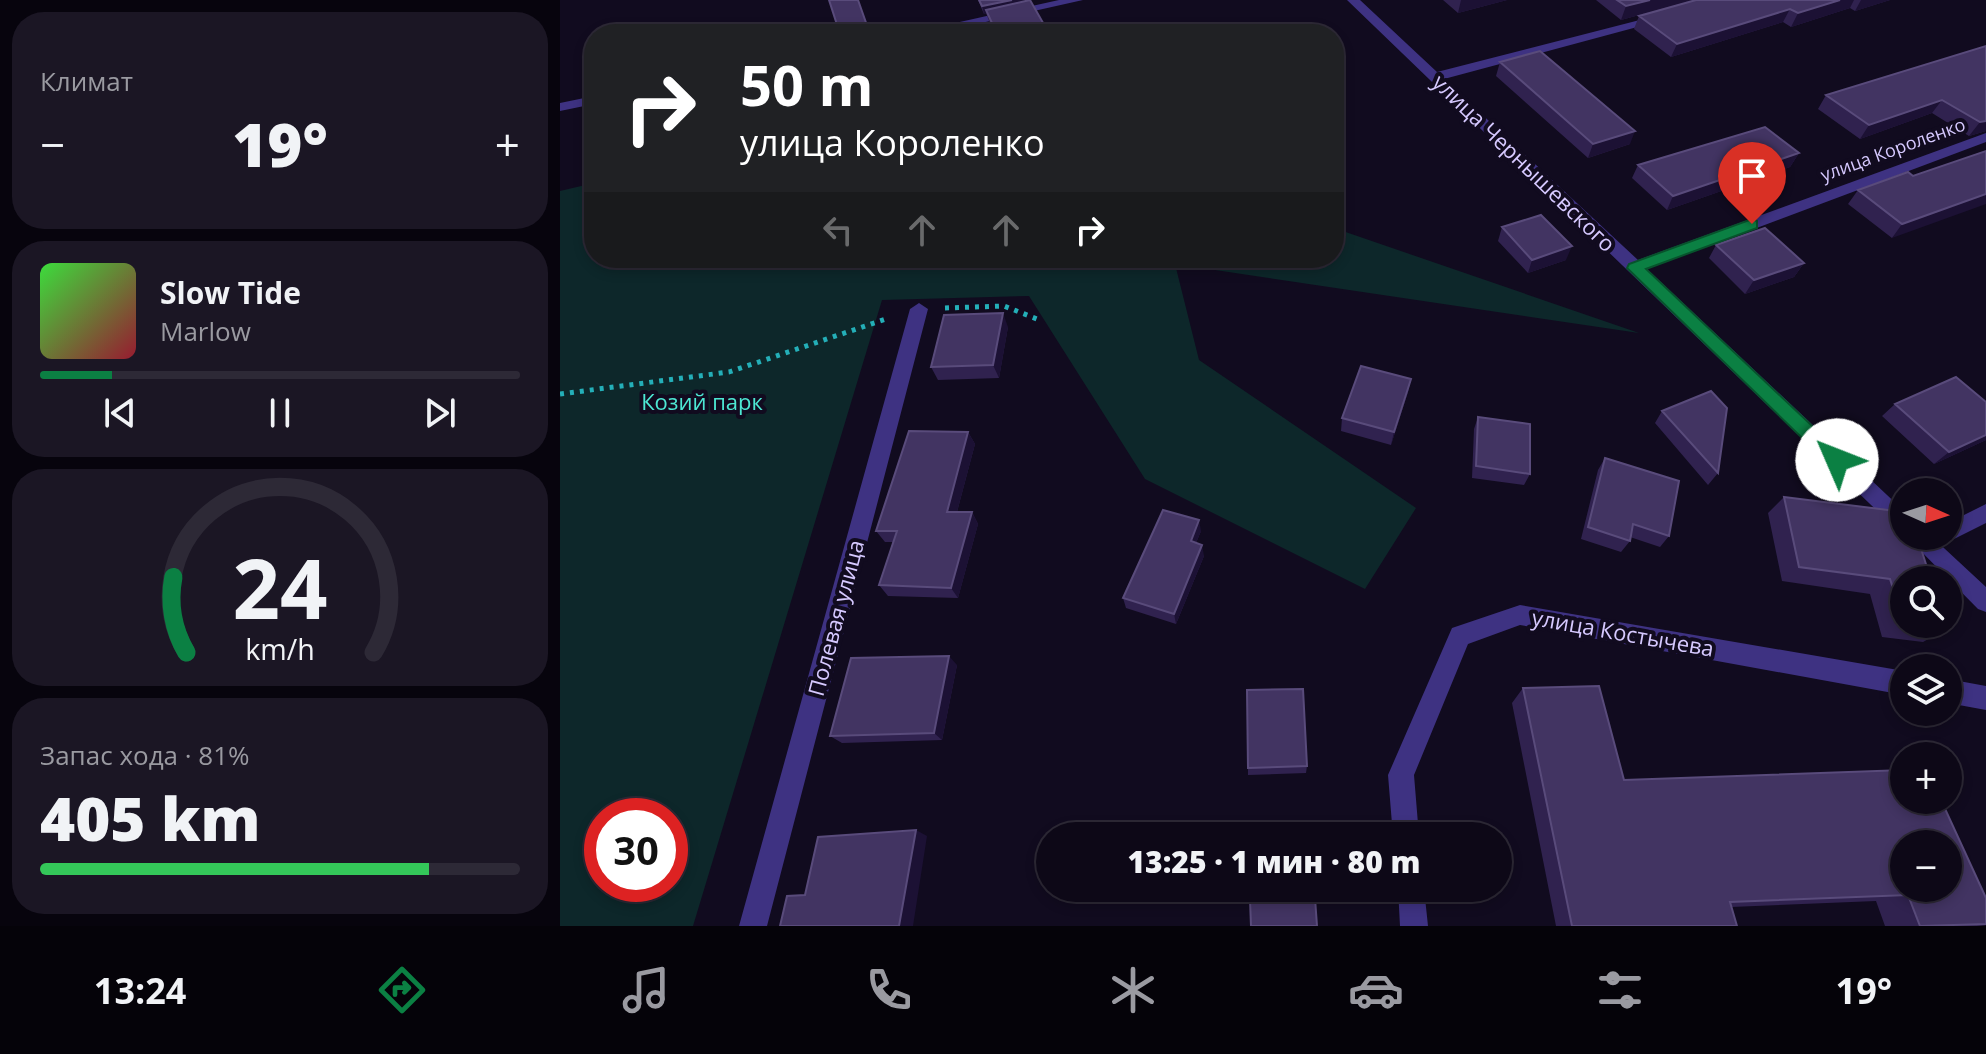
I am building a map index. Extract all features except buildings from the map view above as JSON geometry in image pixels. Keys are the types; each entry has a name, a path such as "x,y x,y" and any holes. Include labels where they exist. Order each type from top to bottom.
{"street":[{"path":"961,24 1077,0"},
{"name":"улица Чернышевского","path":"1353,0 1890,511"},
{"path":"1434,77 1675,12"},
{"path":"560,107 584,102"},
{"name":"улица Короленко","path":"1634,268 1986,137"},
{"name":"Полевая улица","path":"753,926 919,309"},
{"path":"1962,526 1986,513"},
{"path":"1938,550 1986,602"},
{"name":"улица Костычева","path":"1405,822 1401,775 1460,636 1520,615 1890,681"},
{"path":"1962,694 1986,698"},
{"path":"1412,902 1414,926"}],"path":[{"path":"560,394 729,372 919,309 1004,306 1037,319"}],"green space":[{"name":"Козий парк","path":"584,185 584,268 1176,268 1199,360 1416,508 1365,589 1145,479 1029,296 882,300 693,926 560,926 560,191"},
{"name":"Козий парк","path":"1344,231 1639,333 1202,268 1344,268"}],"route":[{"path":"1752,224 1634,268 1837,460"}]}
